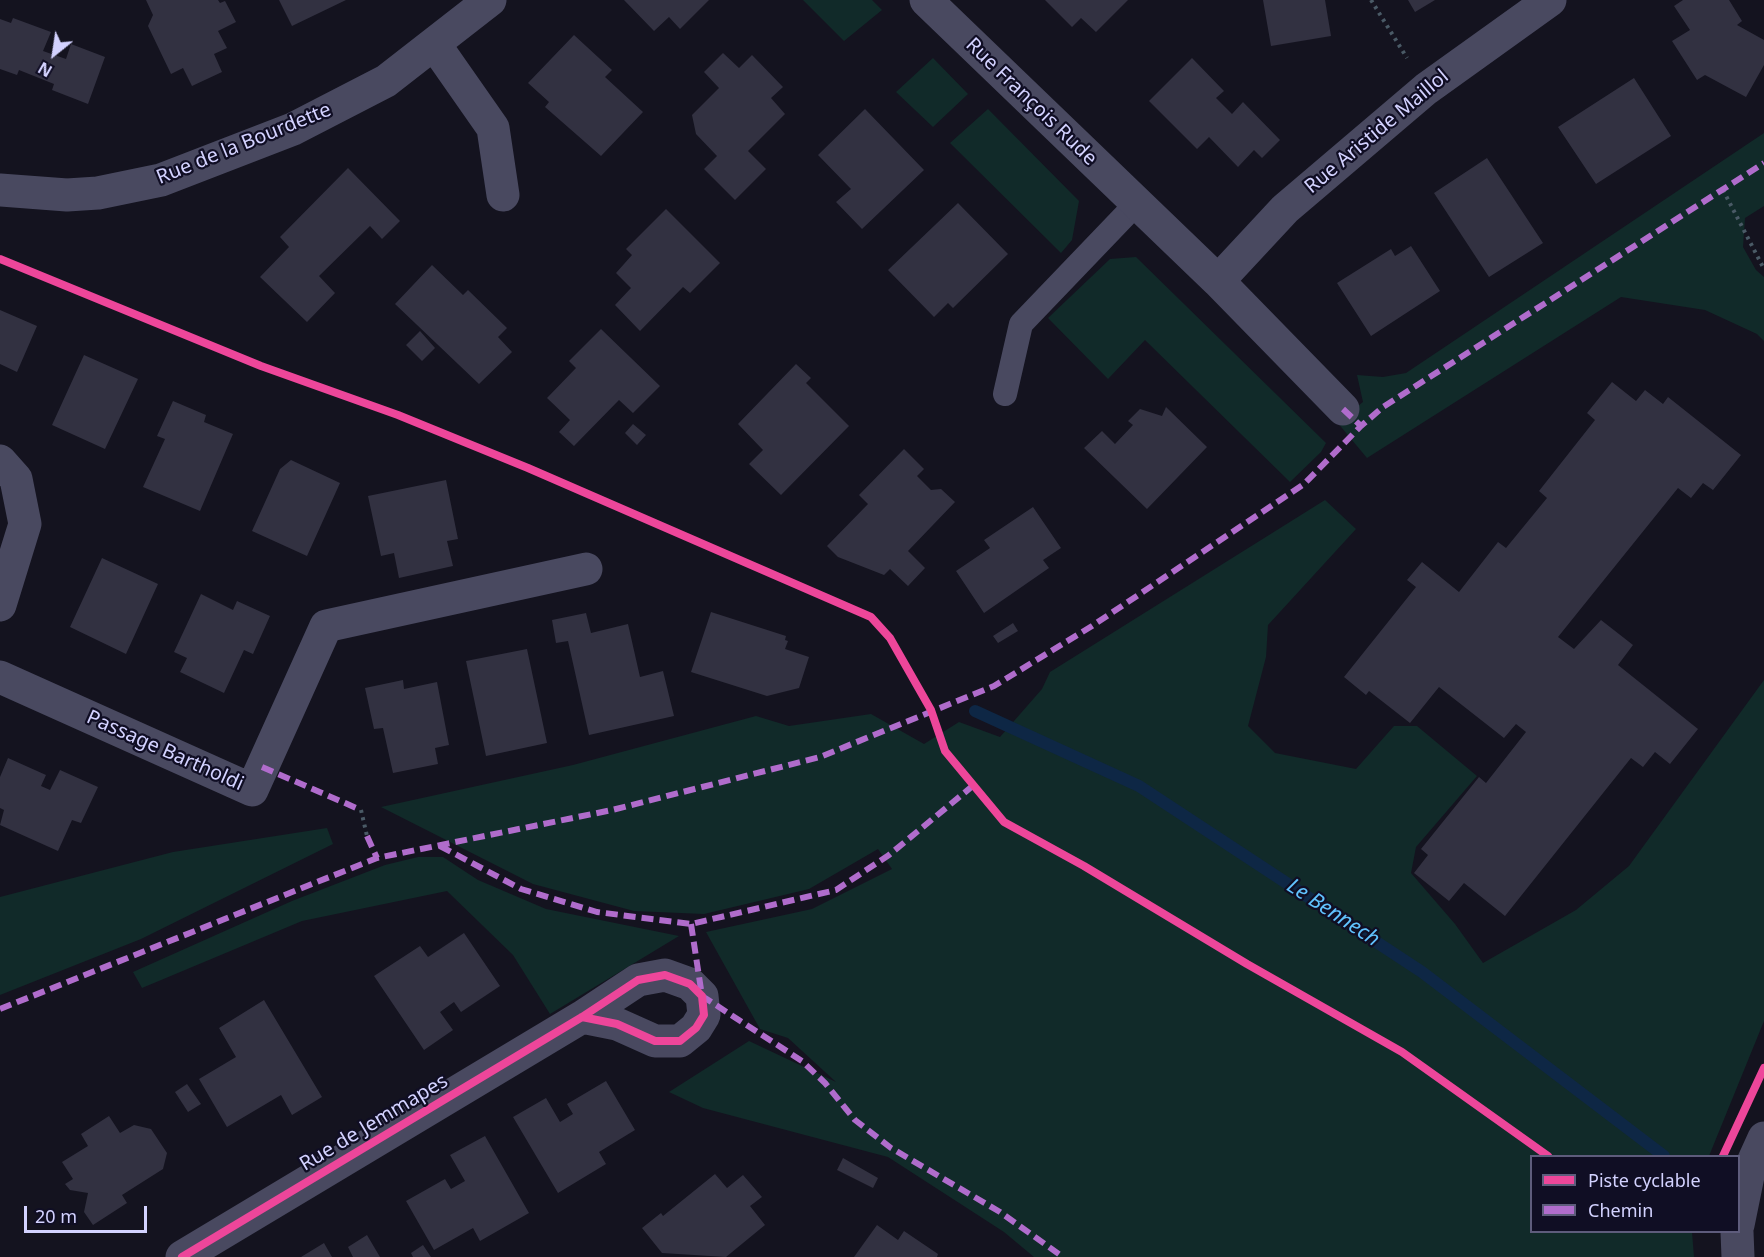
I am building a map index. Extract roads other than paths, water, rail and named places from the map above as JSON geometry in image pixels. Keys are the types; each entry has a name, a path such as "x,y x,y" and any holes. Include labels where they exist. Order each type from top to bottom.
{"street":[{"name":"Rue de la Bourdette","path":"0,190 67,195 98,193 161,180 303,124 386,81 490,0"},
{"name":"Rue François Rude","path":"926,0 1136,204 1218,280 1343,409"},
{"name":"Rue Aristide Maillol","path":"1218,280 1285,209 1426,89 1550,0"},
{"path":"435,45 493,128 503,195"},
{"path":"0,461 16,479 26,524 0,605"},
{"name":"Passage Bartholdi","path":"0,677 252,790 326,626 586,569"},
{"name":"Rue de Jemmapes","path":"182,1257 582,1017"},
{"path":"1740,1215 1749,1171 1764,1138"},
{"path":"1737,1233 1738,1257"}],"lane":[{"path":"1005,394 1021,324 1136,204"}],"waterway":[{"name":"Le Bennech","path":"975,711 1139,786 1422,972 1663,1155"}]}
